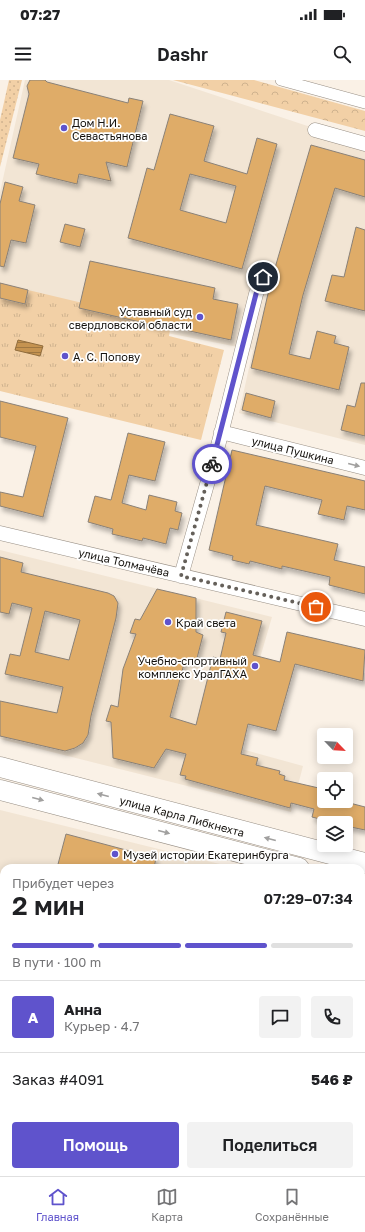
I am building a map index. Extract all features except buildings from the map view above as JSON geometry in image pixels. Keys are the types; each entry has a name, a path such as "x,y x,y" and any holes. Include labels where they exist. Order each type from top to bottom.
{"main road":[{"name":"улица Карла Либкнехта","path":"0,767 365,863"},
{"name":"улица Карла Либкнехта","path":"0,790 284,864"}],"street":[{"path":"281,80 365,103"},
{"path":"315,130 365,144"},
{"path":"181,576 221,432 256,294 263,277"},
{"name":"улица Пушкина","path":"221,432 365,468"},
{"name":"улица Толмачёва","path":"0,533 365,619"}],"shaded area":[{"path":"25,80 169,80 365,145 365,445 239,413 253,350 0,300 0,192"},
{"path":"18,340 43,346 40,356 15,350"},
{"path":"0,550 272,617 234,747 303,766 291,812 0,739"},
{"path":"0,810 220,864 0,864"}],"green space":[{"path":"9,80 22,80 0,167 0,120"},
{"path":"173,80 254,80 365,111 365,131"},
{"path":"28,290 171,324 169,336 224,350 201,440 0,391 0,298 24,304"}],"way so far":[{"path":"212,464 181,576 316,607"}],"place":[{"name":"Дом Н.И. Севастьянова","path":"64,128"},
{"name":"Уставный суд свердловской области","path":"200,317"},
{"name":"А. С. Попову","path":"65,356"},
{"name":"Край света","path":"168,622"},
{"name":"Учебно-спортивный комплекс УралГАХА","path":"255,666"},
{"name":"Музей истории Екатеринбурга","path":"115,854"}],"route":[{"path":"212,464 219,442 256,294 263,277"}]}
